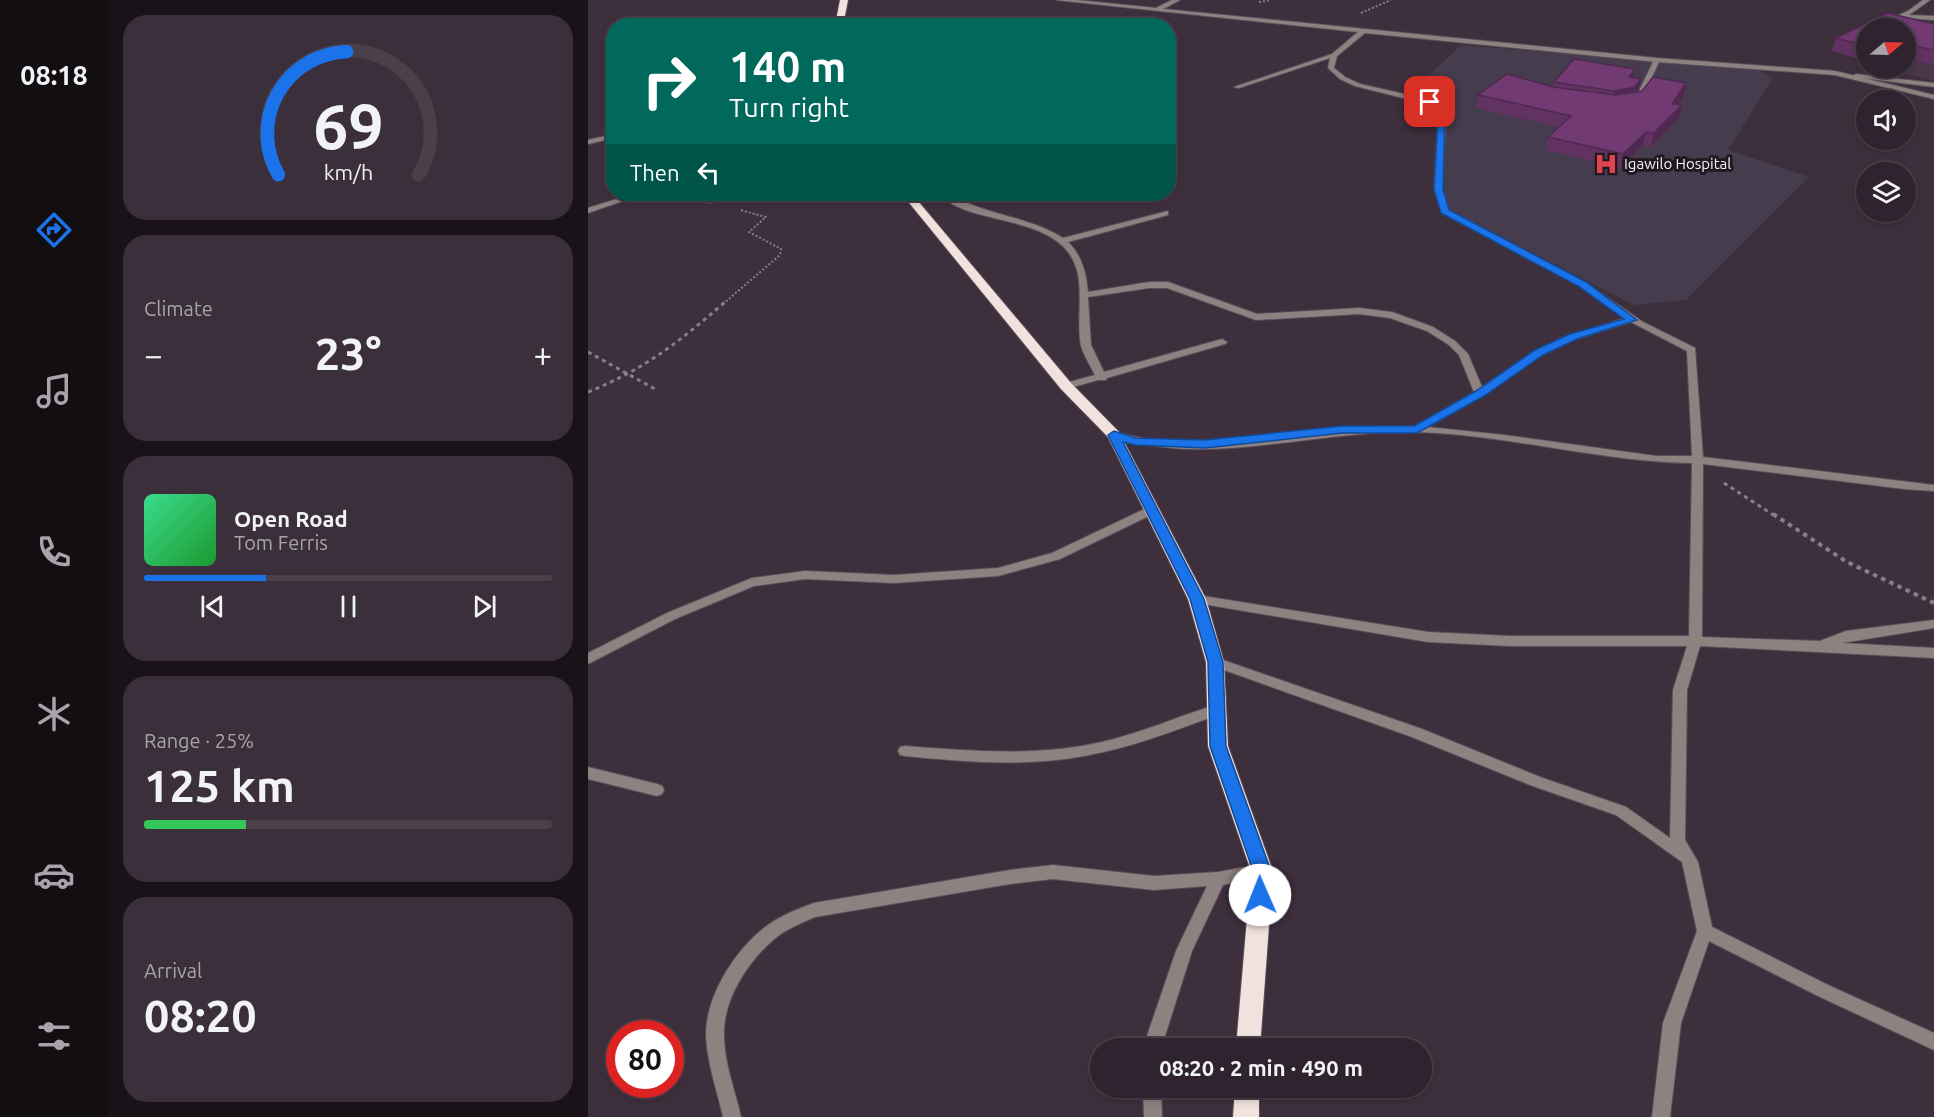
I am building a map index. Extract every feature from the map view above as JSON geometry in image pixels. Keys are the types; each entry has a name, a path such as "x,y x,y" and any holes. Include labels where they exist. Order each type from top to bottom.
{"highway":[{"path":"841,18 844,0"},
{"path":"913,201 1066,387 1114,435 1197,599 1215,662 1218,746 1262,871 1249,1038"},
{"path":"1246,1117 1247,1098"}],"street":[{"path":"1059,0 1158,8 1183,14 1657,60 1818,71 1856,76"},
{"path":"1158,8 1177,0"},
{"path":"1895,18 1910,12 1927,0"},
{"path":"1899,16 1934,18"},
{"path":"1237,87 1334,55 1363,31"},
{"path":"1334,55 1331,68 1352,84 1423,99 1441,111 1438,189 1445,211 1582,284 1632,320 1692,350 1698,460 1695,642 1680,690 1677,841 1690,862 1705,931 1672,1023 1661,1117"},
{"path":"1626,105 1636,101 1640,96 1657,60"},
{"path":"1864,78 1934,97"},
{"path":"1874,78 1934,85"},
{"path":"588,142 606,138"},
{"path":"588,211 618,201"},
{"path":"957,201 1025,222 1063,242 1080,266 1086,346 1102,378"},
{"path":"1063,242 1164,213"},
{"path":"1083,295 1149,285 1168,285 1256,317 1359,311 1392,315 1430,329 1452,343 1463,354 1480,393"},
{"path":"1417,429 1480,393 1527,360 1564,340 1632,320"},
{"path":"1066,387 1222,342"},
{"path":"1114,435 1136,441 1205,444 1342,430 1417,429 1540,441 1652,459 1698,460 1934,488"},
{"path":"588,659 671,616 752,582 805,575 894,579 998,572 1056,556 1153,509"},
{"path":"1197,599 1428,637 1510,641 1695,642 1934,653"},
{"path":"1821,646 1846,636 1934,624"},
{"path":"1215,662 1417,733 1535,781 1621,811 1650,829 1690,862"},
{"path":"905,751 987,757 1072,753 1127,741 1215,710"},
{"path":"588,773 657,790"},
{"path":"732,1117 715,1036 717,1013 736,973 756,947 773,931 798,916 814,910 1010,877 1053,872 1154,883 1218,879 1262,871"},
{"path":"1156,1038 1184,951 1218,879"},
{"path":"1705,931 1824,991 1934,1042"},
{"path":"1152,1098 1153,1117"}],"path":[{"path":"588,392 629,375 694,329 780,255 781,249 776,244 756,238 749,232 766,219 766,216 710,201"},
{"path":"588,352 655,389"},
{"path":"1698,460 1725,484 1847,562 1934,603"}],"shaded area":[{"path":"1916,32 1934,37 1934,81 1916,76"},
{"name":"Igawilo Hospital","path":"1461,45 1759,70 1773,78 1728,150 1809,177 1686,300 1634,305 1442,205 1444,112 1415,89"}],"building":[{"path":"1888,13 1909,18 1878,18"},
{"path":"1916,20 1934,24 1934,50 1916,46"},
{"path":"1856,28 1856,43 1836,38"},
{"path":"1574,59 1635,69 1629,77 1641,79 1635,87 1614,91 1554,82"},
{"path":"1507,74 1553,87 1616,95 1642,91 1653,77 1686,83 1672,104 1682,105 1654,133 1646,132 1623,154 1548,137 1571,116 1478,95"}],"place":[{"name":"Igawilo Hospital","path":"1606,164"}],"route":[{"path":"1260,895 1262,871 1218,746 1215,662 1197,599 1114,435 1136,441 1205,444 1342,430 1417,429 1480,393 1527,360 1564,340 1632,320 1582,284 1445,211 1441,206 1438,189 1442,118 1441,111 1430,102"}]}
